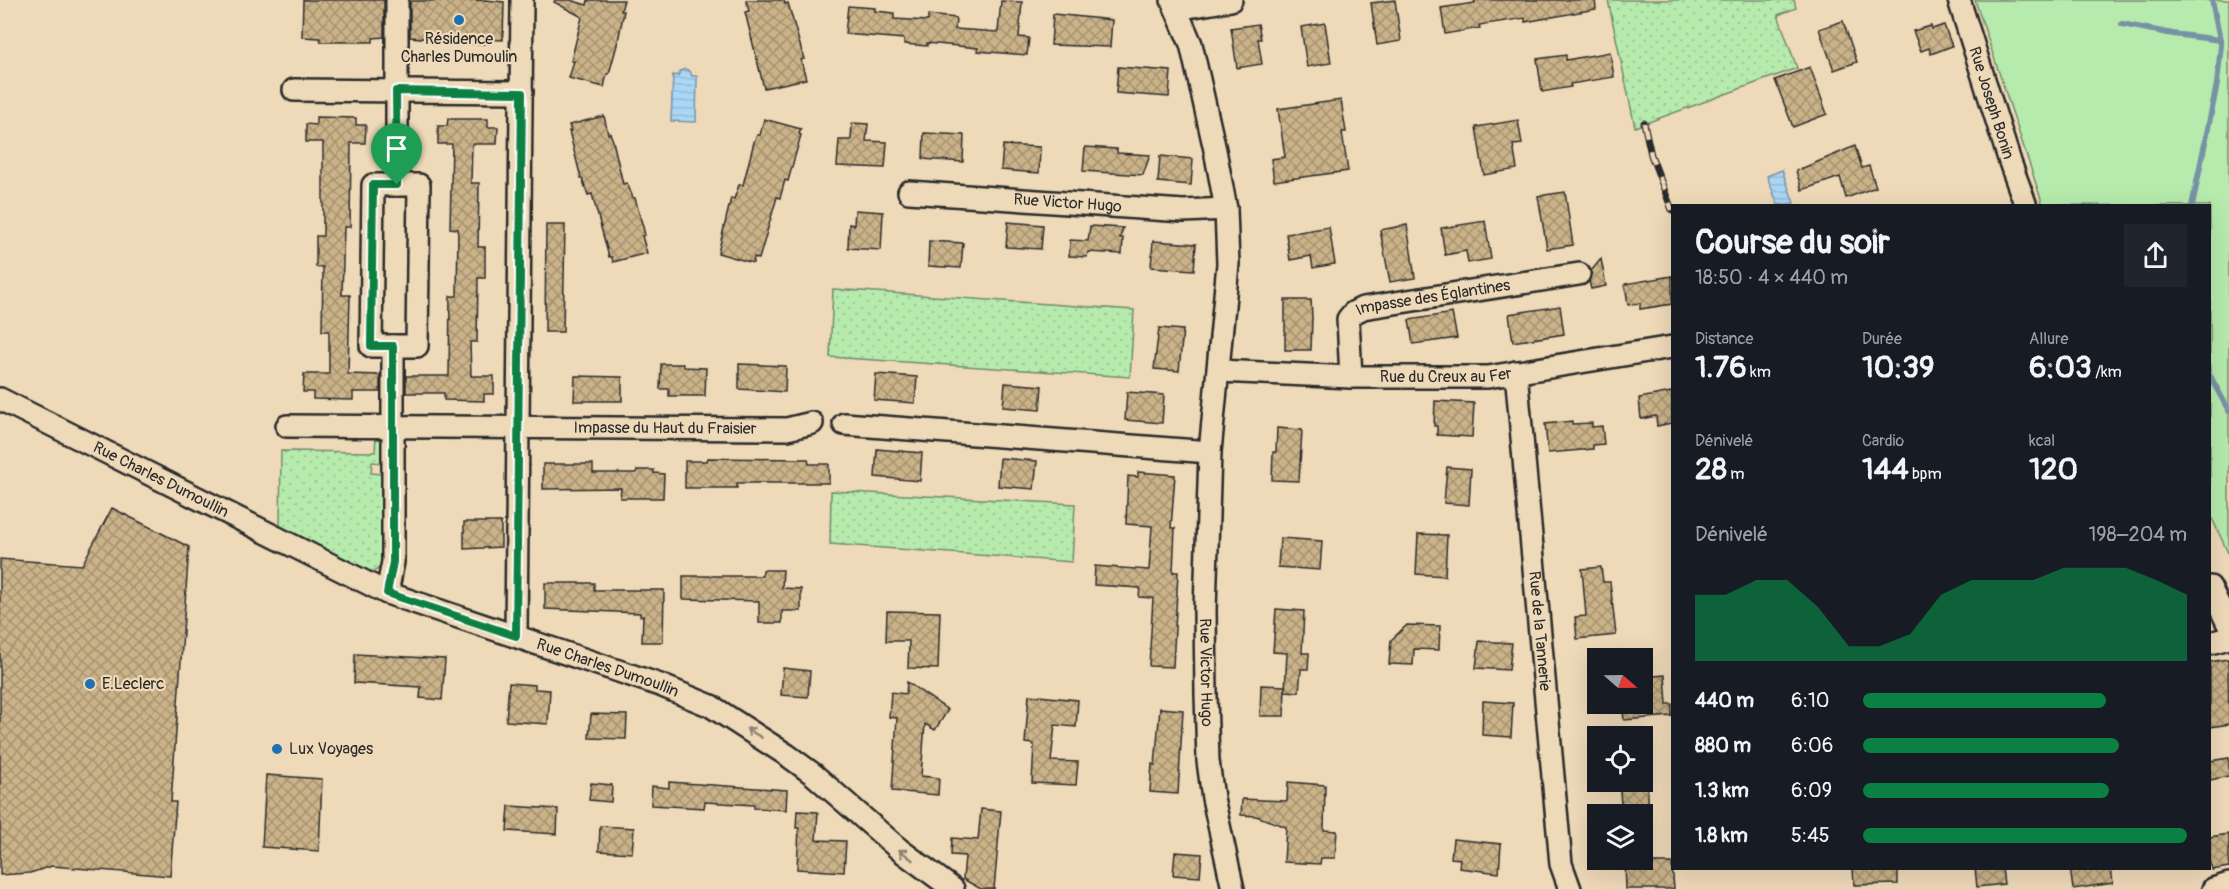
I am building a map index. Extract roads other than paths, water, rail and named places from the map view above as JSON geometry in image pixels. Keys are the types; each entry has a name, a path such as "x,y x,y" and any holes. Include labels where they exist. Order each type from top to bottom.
{"street":[{"path":"397,0 397,185"},
{"path":"516,636 522,0"},
{"path":"1174,4 1231,0"},
{"name":"Rue Joseph Bonin","path":"1959,0 2025,204"},
{"name":"Rue Victor Hugo","path":"1174,4 1191,44 1226,209 1228,264 1210,452 1205,609 1208,761 1213,798 1233,889"},
{"path":"294,90 522,93"},
{"path":"373,185 419,185 417,346 393,346 371,346 373,185"},
{"name":"Rue Victor Hugo","path":"909,192 1183,211 1226,209"},
{"name":"Impasse des Églantines","path":"1351,376 1348,319 1362,308 1579,274"},
{"path":"387,593 393,562 393,346"},
{"name":"Rue du Creux au Fer","path":"1218,371 1351,376 1488,377 1671,347"},
{"name":"Rue de la Tannerie","path":"1516,372 1562,864 1570,889"},
{"name":"Rue Charles Dumoullin","path":"0,399 387,593 660,685 711,706 787,754 900,850 954,889"},
{"name":"Impasse du Haut du Fraisier","path":"287,426 787,429 812,423"},
{"path":"844,424 1210,452"},
{"path":"2211,589 2229,626"},
{"path":"2211,643 2229,638"},
{"path":"2213,889 2229,884"}],"water":[{"path":"685,69 690,71 692,76 697,76 696,122 671,121 673,75 678,76 680,71"},
{"path":"1782,170 1794,203 1778,204 1767,176"}],"waterway":[{"path":"2192,204 2217,84 2221,45 2212,0"},
{"path":"2122,24 2220,40"},
{"path":"2211,378 2229,411"}],"railway":[{"path":"1644,123 1651,155 1671,207"}],"place":[{"name":"Résidence Charles Dumoulin","path":"459,20"},
{"name":"E.Leclerc","path":"90,684"},
{"name":"Lux Voyages","path":"277,749"}]}
